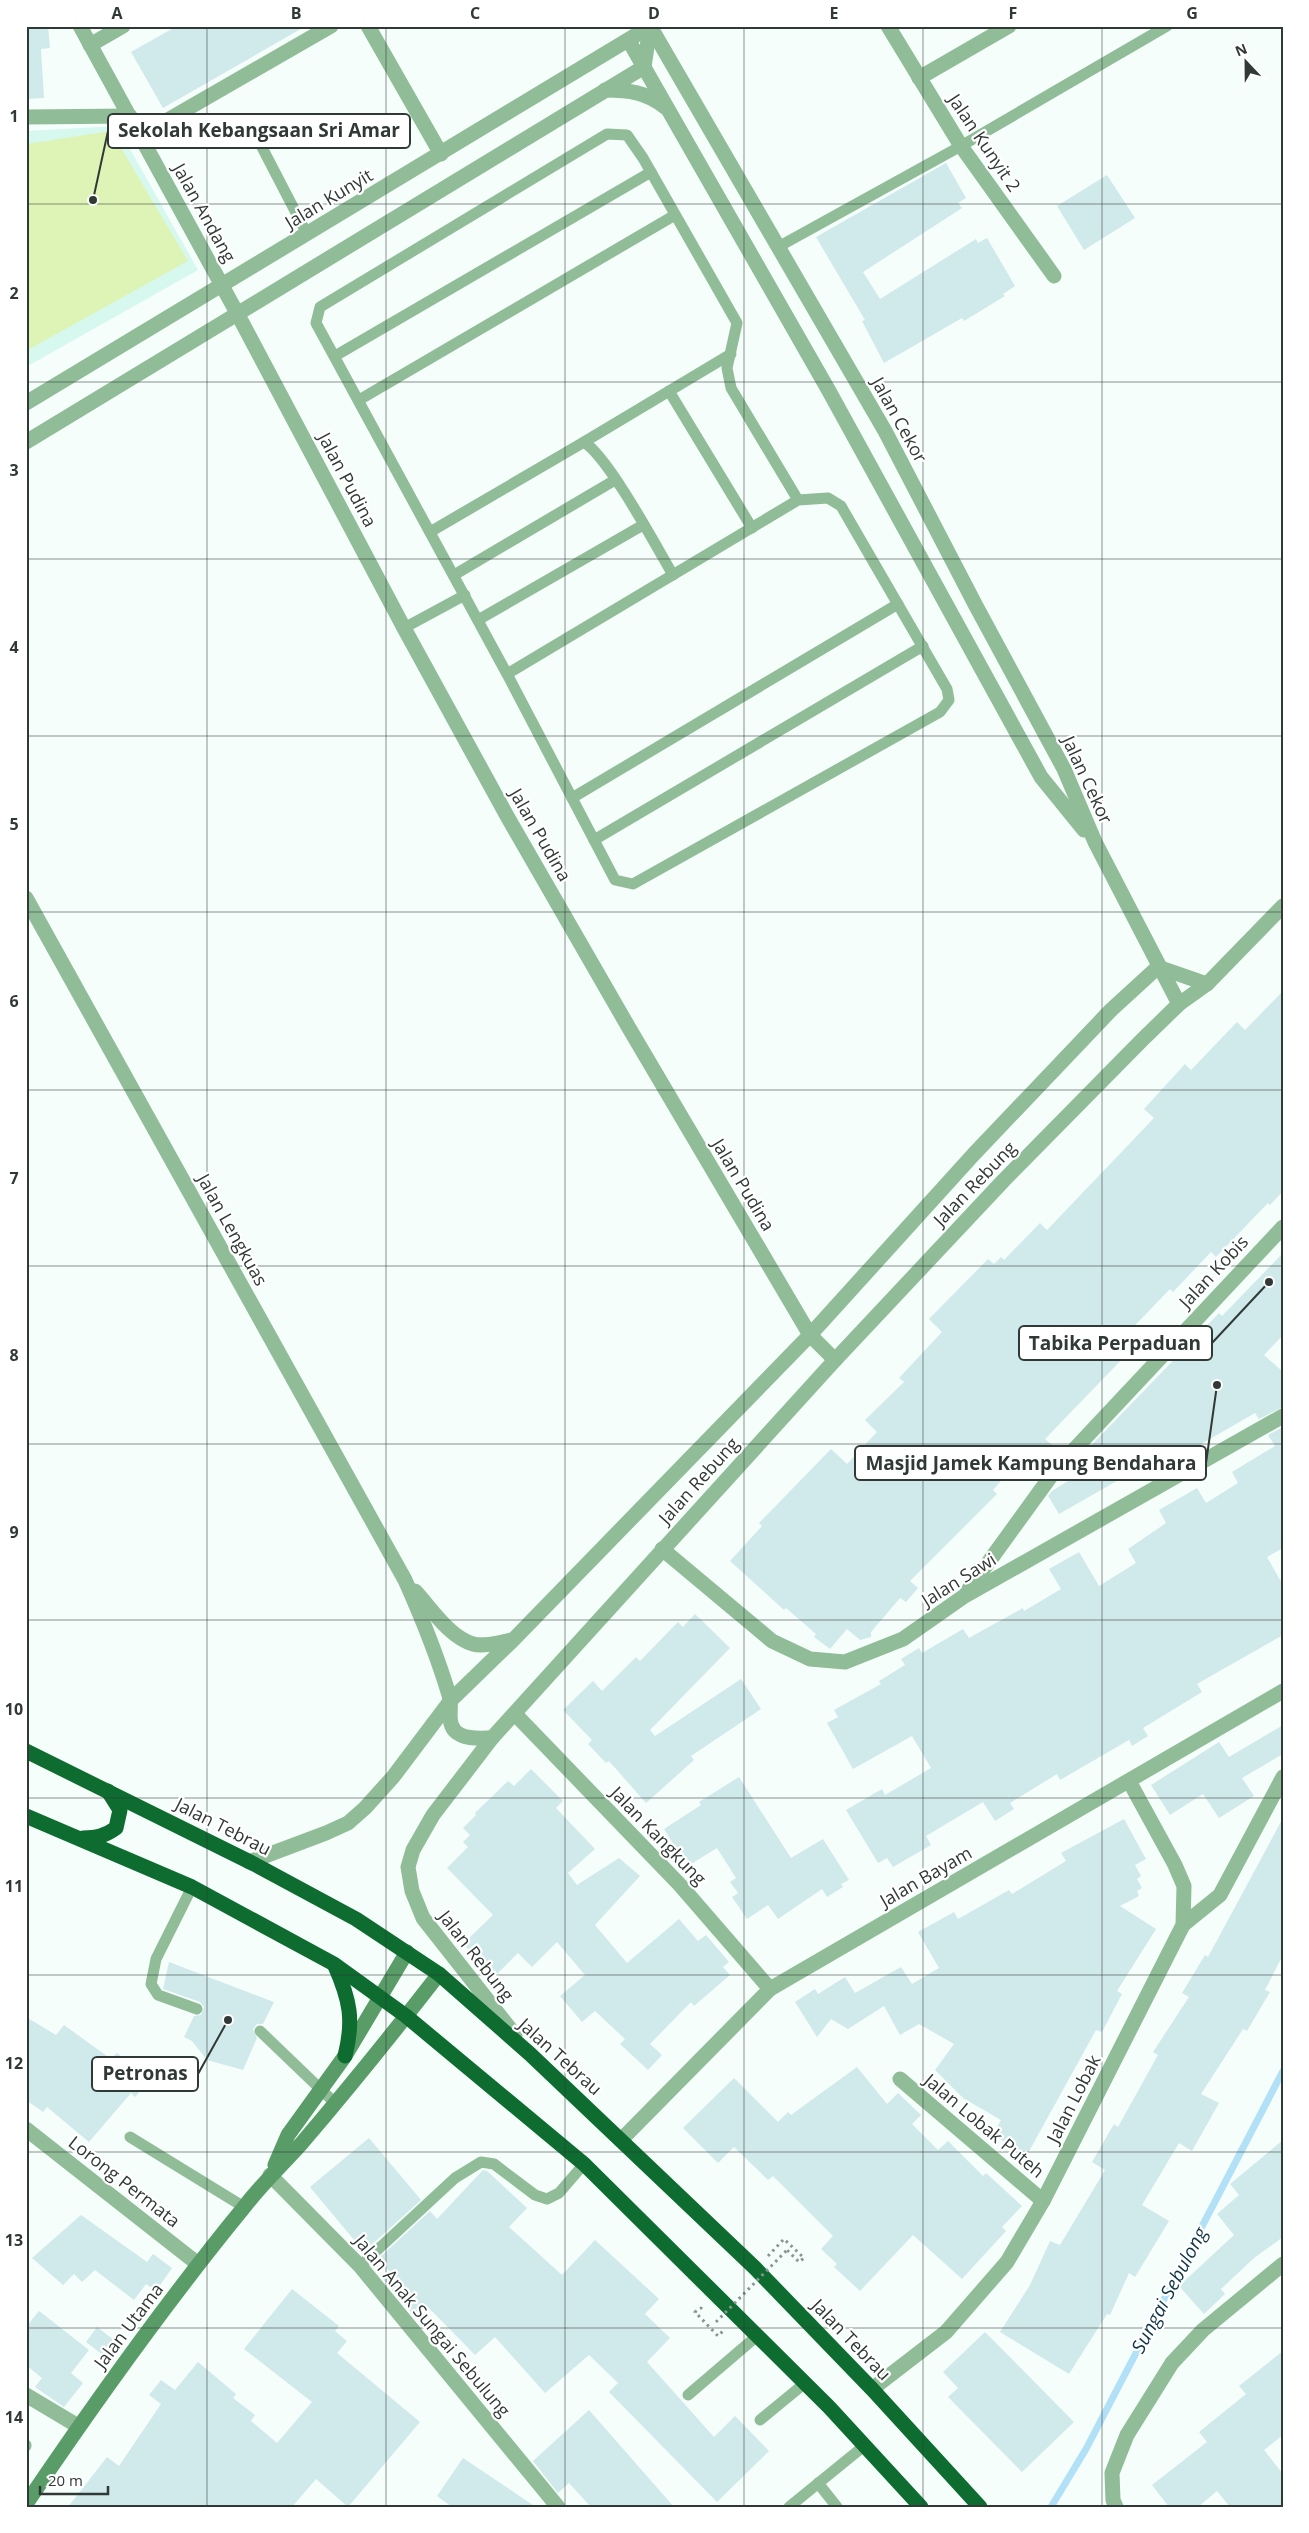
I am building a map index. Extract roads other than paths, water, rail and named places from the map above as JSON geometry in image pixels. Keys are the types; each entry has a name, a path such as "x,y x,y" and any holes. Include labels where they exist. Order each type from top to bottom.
{"highway":[{"name":"Jalan Tebrau","path":"26,1751 249,1862 356,1919 438,1974 530,2054 622,2139 755,2268 872,2389 980,2507"},
{"path":"81,1838 95,1838 107,1834 116,1828 120,1810 107,1790"},
{"path":"26,1816 192,1887 334,1964 406,2016 584,2164 805,2384 920,2506"},
{"path":"334,1964 345,1989 350,2010 351,2033 345,2056"}],"street":[{"name":"Jalan Andang","path":"80,26 238,313"},
{"path":"90,45 123,26"},
{"path":"140,136 331,26"},
{"path":"368,26 441,154"},
{"path":"26,442 644,67 651,26"},
{"name":"Jalan Kunyit","path":"26,403 651,26"},
{"name":"Jalan Cekor","path":"651,26 885,431 1064,769 1095,842 1158,968 1179,1004"},
{"name":"Jalan Kunyit 2","path":"888,26 960,146 1054,276"},
{"path":"920,78 1009,26"},
{"name":"Jalan Cekor","path":"629,41 824,383 1042,777 1095,842"},
{"path":"604,90 624,90 642,93 652,97 668,109"},
{"path":"26,117 130,116"},
{"name":"Jalan Pudina","path":"238,313 404,628 551,892 810,1334 835,1360"},
{"name":"Jalan Lengkuas","path":"26,898 405,1580 428,1632 450,1700 450,1722 456,1732 472,1738 492,1738"},
{"name":"Jalan Rebung","path":"530,2054 423,1918 412,1891 408,1867 413,1850 433,1815 492,1738 835,1360 1004,1180 1179,1004 1207,984 1283,906"},
{"path":"1158,968 1207,984"},
{"name":"Jalan Rebung","path":"249,1862 310,1840 348,1823 393,1777 450,1700 513,1640 810,1334 973,1155 1111,1010 1158,968"},
{"name":"Jalan Kobis","path":"963,1597 1056,1469 1283,1227"},
{"name":"Jalan Sawi","path":"662,1549 772,1641 790,1652 828,1662 845,1662 903,1639 963,1597 1283,1416"},
{"name":"Jalan Lengkuas","path":"405,1580 450,1630 473,1644 495,1644 513,1640"},
{"name":"Jalan Bayam","path":"622,2139 770,1989 1283,1691"},
{"name":"Jalan Kangkung","path":"515,1714 680,1885 770,1989"},
{"path":"1183,1925 1220,1895 1283,1776"},
{"name":"Jalan Lobak","path":"872,2389 946,2332 1007,2262 1043,2201 1183,1925 1184,1886 1175,1865 1129,1781"},
{"name":"Jalan Utama","path":"270,2176 288,2135 345,2056 407,1952"},
{"name":"Jalan Utama","path":"26,2504 78,2426 198,2264 270,2176 299,2146 335,2103 438,1974"},
{"name":"Jalan Lobak Puteh","path":"900,2079 1043,2201"},
{"name":"Lorong Permata","path":"26,2129 198,2264"},
{"name":"Jalan Anak Sungai Sebulung","path":"270,2176 360,2266 558,2507"},
{"path":"1116,2507 1112,2473 1127,2435 1172,2363 1202,2330 1283,2264"},
{"path":"26,2395 78,2426"}],"lane":[{"path":"778,247 960,146 1167,26"},
{"path":"253,130 307,234"},
{"path":"507,674 798,500 828,498 841,506 947,689 949,700 940,712 633,884 615,880 465,595 316,323 320,307 607,134 627,135 651,172 736,323 728,368 731,388 798,500"},
{"path":"335,356 651,172"},
{"path":"359,400 675,215"},
{"path":"430,532 732,354"},
{"path":"669,391 752,528"},
{"path":"584,442 593,448 615,480 673,575"},
{"path":"454,575 615,480"},
{"path":"478,620 643,525"},
{"path":"404,628 465,595"},
{"path":"572,798 898,604"},
{"path":"594,840 923,646"},
{"path":"26,1743 41,1757"},
{"path":"192,1887 156,1959 151,1984 158,1994 197,2009"},
{"path":"260,2031 335,2103"},
{"path":"130,2137 244,2207"},
{"path":"360,2266 455,2178 481,2162 494,2164 535,2195 547,2199 559,2193 584,2164"},
{"path":"688,2395 757,2336"},
{"path":"760,2420 805,2384"},
{"path":"789,2507 864,2446"},
{"path":"818,2483 837,2507"}],"waterway":[{"name":"Sungai Sebulong","path":"1051,2507 1086,2449 1283,2071"}],"place":[{"name":"Sekolah Kebangsaan Sri Amar","path":"93,200"},
{"name":"Tabika Perpaduan","path":"1269,1282"},
{"name":"Masjid Jamek Kampung Bendahara","path":"1217,1385"},
{"name":"Petronas","path":"228,2020"}]}
